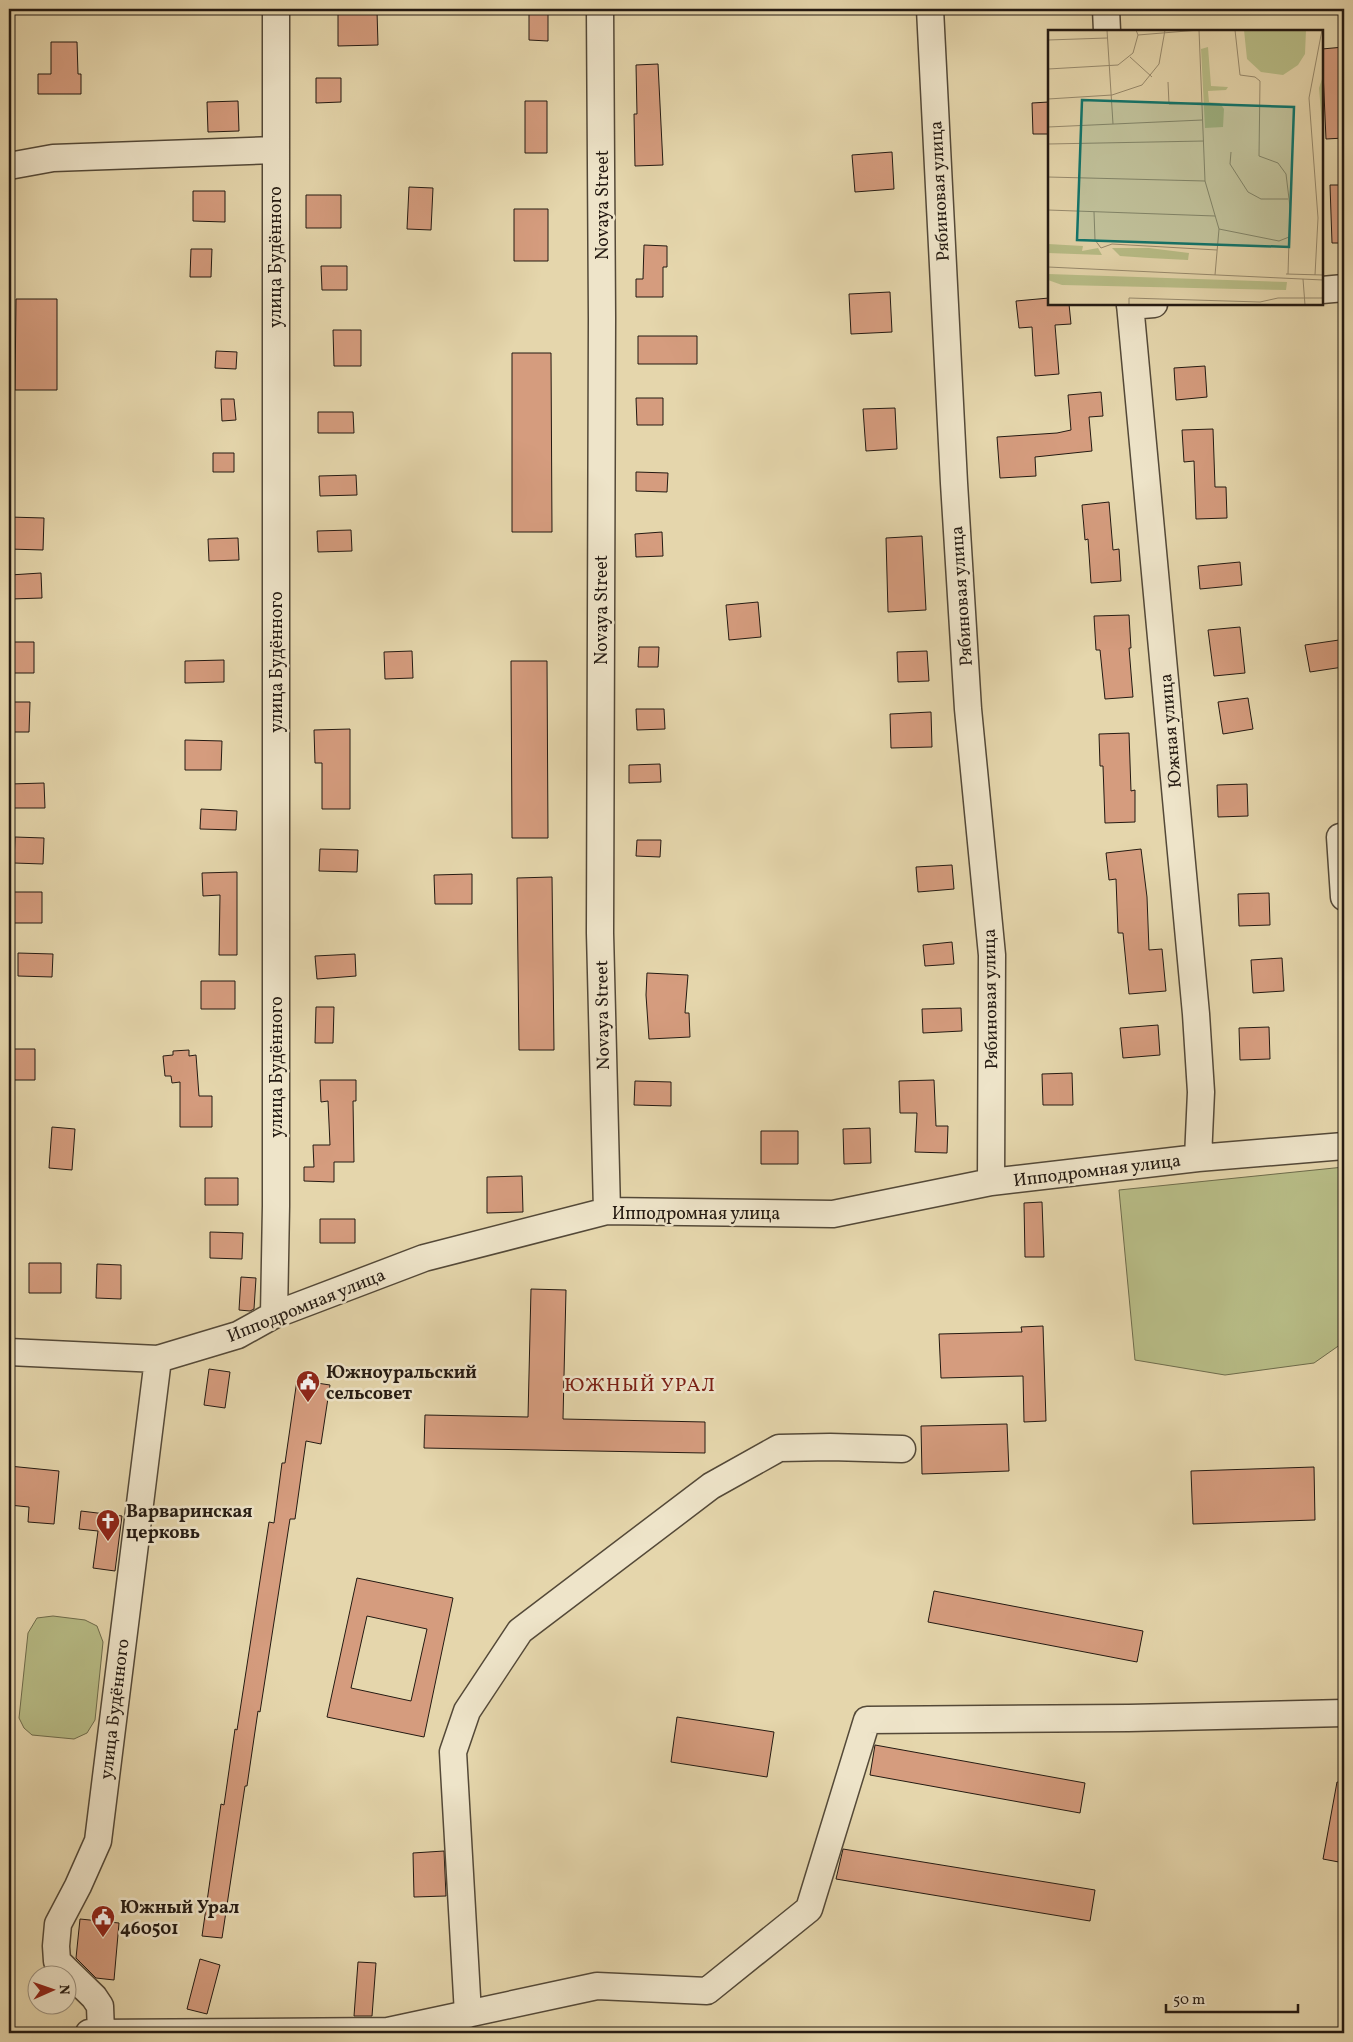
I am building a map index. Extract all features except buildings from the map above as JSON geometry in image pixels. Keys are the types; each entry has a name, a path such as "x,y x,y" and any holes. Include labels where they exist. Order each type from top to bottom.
{"street":[{"name":"улица Будённого","path":"274,1315 276,1206 276,9"},
{"name":"Novaya Street","path":"600,9 602,308 600,933 607,1211"},
{"name":"Рябиновая улица","path":"930,9 954,483 968,710 992,955 991,1182"},
{"path":"1106,9 1108,30"},
{"path":"9,166 53,158 275,150"},
{"path":"1323,290 1344,288"},
{"name":"Южная улица","path":"1138,305 1196,1014 1201,1092 1198,1158"},
{"path":"1344,836 1340,836 1344,897"},
{"name":"Ипподромная улица","path":"9,1352 158,1360 238,1335 274,1315 424,1258 607,1211 833,1214 991,1182 1198,1158 1344,1146"},
{"name":"улица Будённого","path":"101,2033 100,2006 94,1997 57,1961 56,1946 58,1924 78,1886 98,1841 158,1360"},
{"path":"468,2014 453,1752 467,1711 520,1631 711,1486 779,1448 902,1449"},
{"path":"89,2033 388,2031 597,1986 707,1990 809,1909 867,1720 1129,1718 1344,1713"}],"green space":[{"path":"1344,1167 1344,1342 1314,1363 1225,1375 1135,1360 1119,1190"},
{"path":"53,1616 85,1620 97,1626 103,1642 95,1720 87,1733 74,1739 32,1735 24,1728 19,1718 28,1633 37,1618"}],"place":[{"name":"Южноуральский сельсовет","path":"308,1403"},
{"name":"Варваринская церковь","path":"108,1542"},
{"name":"Южный Урал 460501","path":"103,1938"}],"district":[{"name":"ЮЖНЫЙ УРАЛ","path":"640,1384"}]}
